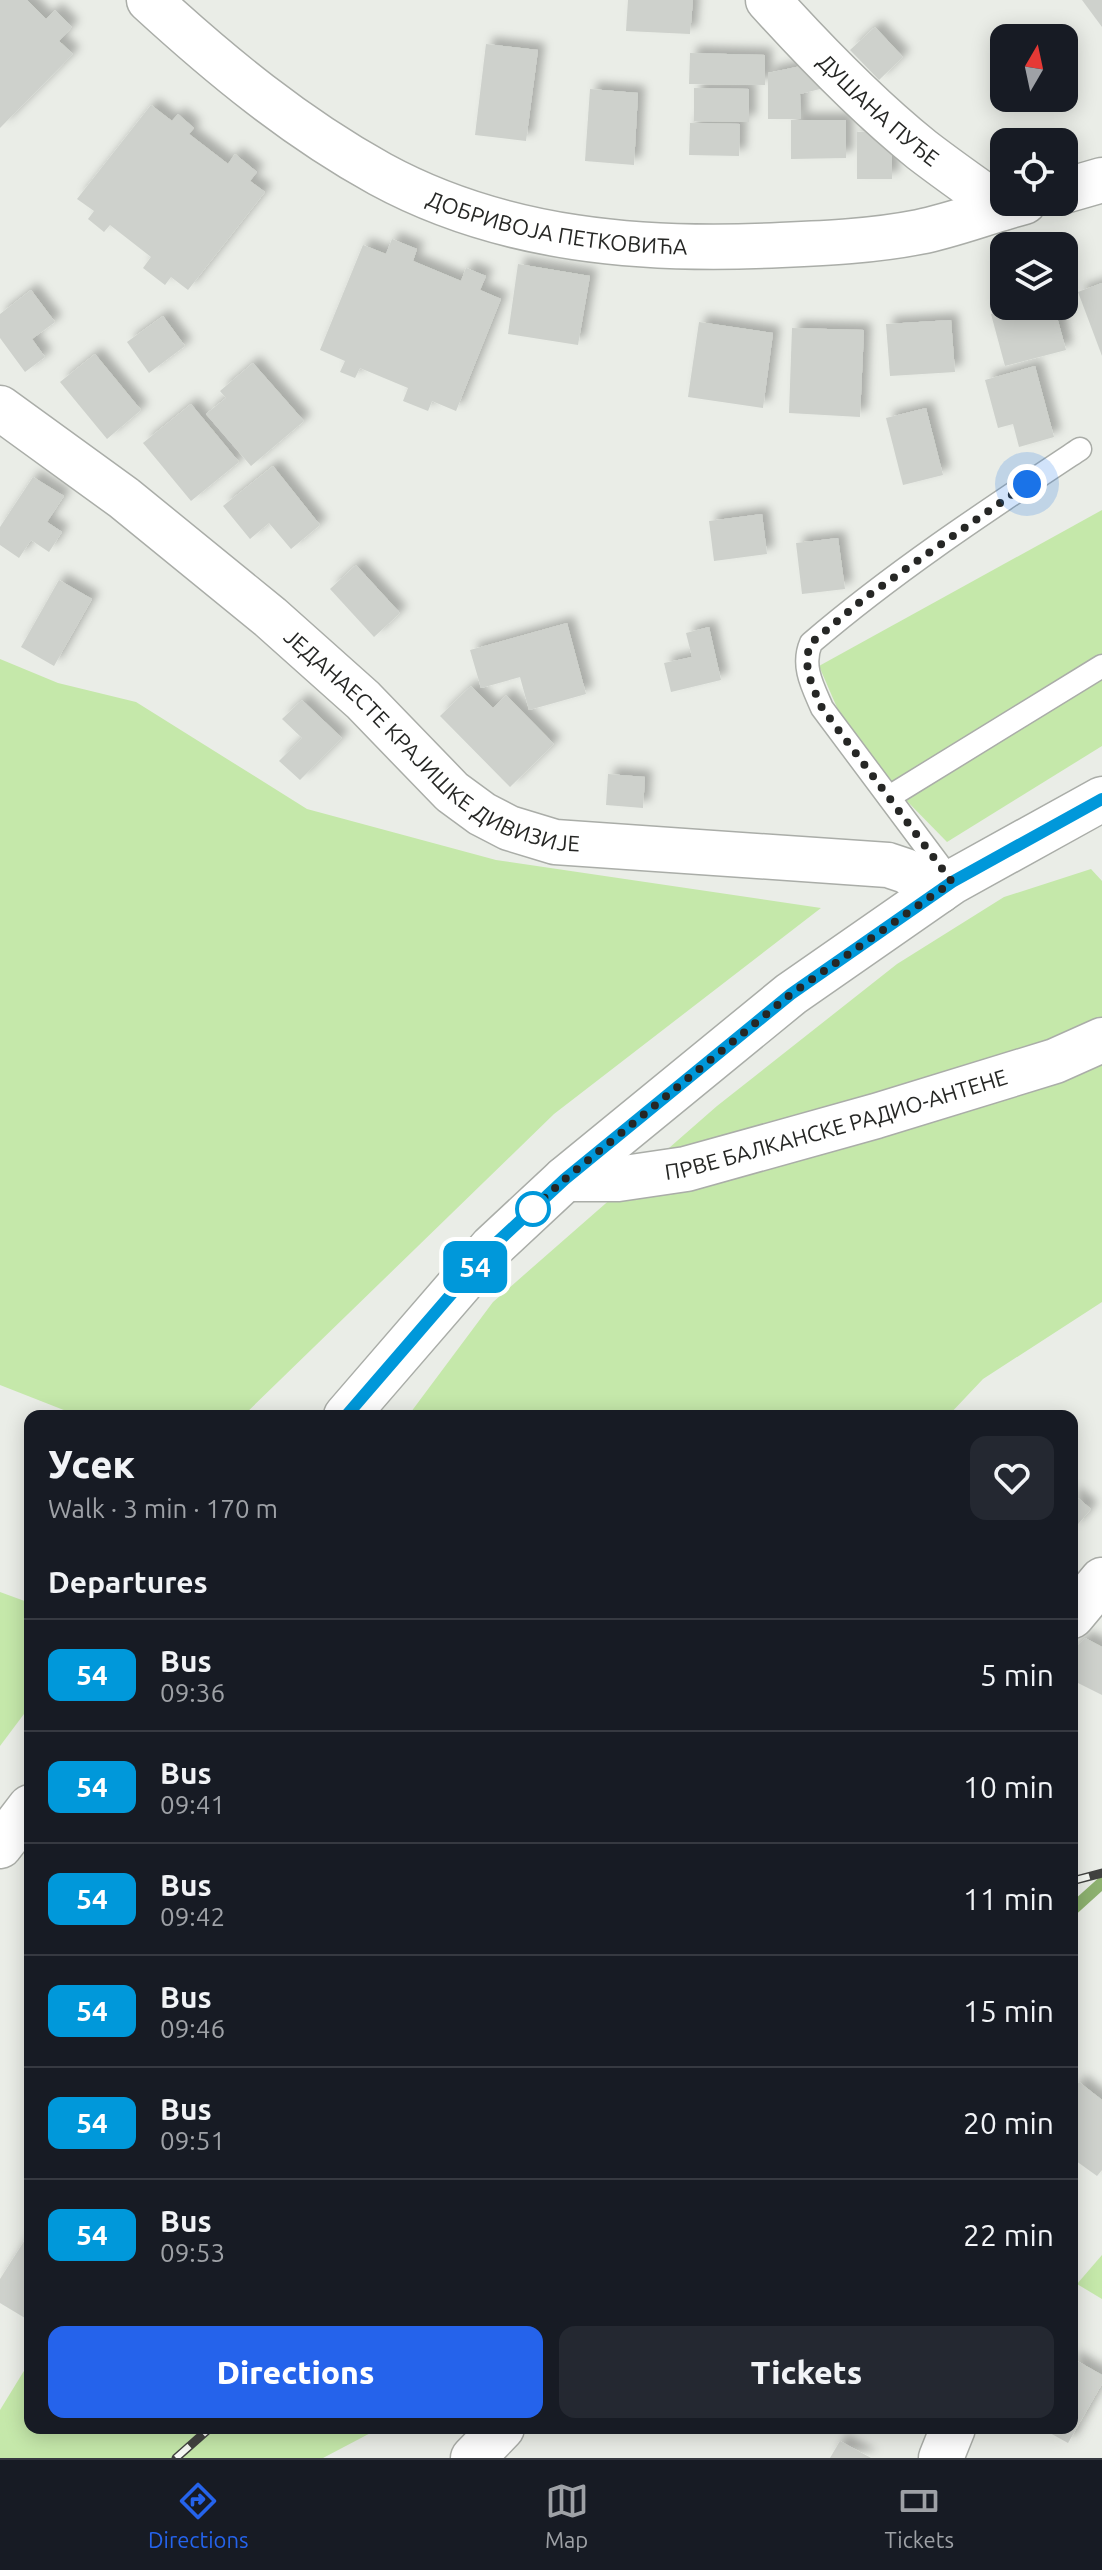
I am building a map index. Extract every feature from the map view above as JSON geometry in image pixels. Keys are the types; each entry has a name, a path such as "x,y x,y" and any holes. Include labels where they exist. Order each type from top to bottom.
{"street":[{"name":"ДОБРИВОЈА ПЕТКОВИЋА","path":"149,0 265,101 334,147 383,176 452,207 520,228 584,240 649,247 769,246 855,242 908,233 990,211"},
{"name":"ДУШАНА ПУЂЕ","path":"768,0 871,106 923,151 990,191"},
{"path":"1078,187 1102,180"},
{"name":"ЈЕДАНАЕСТЕ КРАЈИШКЕ ДИВИЗИЈЕ","path":"0,408 124,498 270,617 363,700 452,792 482,814 509,828 555,842 888,865 946,887"},
{"path":"351,1410 492,1247 565,1179 791,994 946,887 1102,799"},
{"name":"ПРВЕ БАЛКАНСКЕ РАДИО-АНТЕНЕ","path":"565,1179 618,1179 686,1169 891,1112 1055,1061 1102,1040"},
{"path":"1078,1609 1102,1580"},
{"path":"0,1846 24,1815"},
{"path":"473,2458 496,2434"},
{"path":"941,2458 951,2434"}],"lane":[{"path":"946,887 889,797 822,708 808,675 807,653 811,643 879,588 1080,449"},
{"path":"889,797 1102,666"}],"green space":[{"path":"1102,510 1102,746 947,842 854,747 819,666"},
{"path":"0,659 58,683 136,702 307,809 496,860 821,908 554,1114 249,1410 64,1410 0,1385"},
{"path":"1091,869 1102,881 1102,1302 983,1379 954,1410 412,1410 493,1302 717,1106 897,964 1004,897"},
{"path":"0,1592 24,1601 24,1714 0,1746"},
{"path":"1102,2255 1102,2299 1078,2283"},
{"path":"24,2371 24,2434 369,2434 323,2458 0,2458 0,2410"}],"building":[{"path":"0,0 27,0 46,19 55,10 72,27 59,41 73,54 0,128"},
{"path":"628,0 693,0 690,34 626,31"},
{"path":"1082,0 1102,0 1102,27"},
{"path":"875,27 903,57 879,80 850,50"},
{"path":"486,44 538,50 526,141 475,135"},
{"path":"690,53 765,55 765,85 689,84"},
{"path":"820,62 832,86 800,94 801,119 768,119 768,73"},
{"path":"694,88 749,89 749,122 694,121"},
{"path":"590,89 638,93 634,165 585,161"},
{"path":"151,105 172,121 178,114 194,128 189,134 228,164 235,154 257,172 250,181 265,192 188,290 171,277 165,285 143,268 151,257 110,225 104,232 88,219 94,211 77,199"},
{"path":"791,120 846,120 846,158 791,159"},
{"path":"690,123 740,124 739,156 689,155"},
{"path":"892,131 892,179 857,179 857,132"},
{"path":"392,239 417,249 413,261 461,281 466,268 486,276 480,290 501,299 456,411 432,401 428,411 403,401 408,388 360,368 355,378 340,372 345,361 320,350 363,245 386,254"},
{"path":"518,264 590,276 578,345 508,334"},
{"path":"1102,283 1102,356 1078,292"},
{"path":"31,290 55,322 32,339 45,357 25,372 0,338 0,314"},
{"path":"163,316 185,346 149,373 127,342"},
{"path":"951,320 955,372 890,376 886,324"},
{"path":"993,320 1058,320 1066,350 1005,366"},
{"path":"699,322 773,333 763,408 688,397"},
{"path":"792,328 864,330 860,417 789,413"},
{"path":"95,354 141,410 107,439 60,382"},
{"path":"253,363 304,421 251,466 206,414 226,398 220,391"},
{"path":"1035,366 1054,437 1019,447 1013,424 998,428 985,380"},
{"path":"191,404 239,462 191,501 143,443"},
{"path":"926,408 943,475 903,485 886,418"},
{"path":"273,466 320,525 291,549 269,523 250,539 223,506"},
{"path":"33,477 64,496 47,522 62,532 49,552 31,540 19,558 0,545 0,527"},
{"path":"762,514 767,554 714,561 709,521"},
{"path":"838,538 845,589 802,594 796,543"},
{"path":"356,565 400,613 374,637 330,589"},
{"path":"59,580 92,599 54,666 21,647"},
{"path":"567,623 586,694 529,710 520,677 481,688 470,650"},
{"path":"709,627 721,680 671,692 664,663 692,657 686,633"},
{"path":"471,686 493,708 506,695 554,744 510,787 440,716"},
{"path":"302,700 342,738 300,780 279,761 302,738 282,719"},
{"path":"608,774 645,777 643,808 606,805"},
{"path":"1078,1498 1091,1509 1078,1524"},
{"path":"1085,1638 1102,1647 1102,1695 1078,1683 1078,1645"},
{"path":"1078,2083 1102,2100 1102,2170 1097,2176 1078,2162"},
{"path":"24,2241 24,2317 0,2303 0,2279"},
{"path":"1078,2361 1102,2375 1102,2384 1078,2426"},
{"path":"1052,2434 1073,2434 1068,2443"},
{"path":"840,2441 871,2458 830,2458"}],"waterway":[{"path":"1078,1905 1102,1883"}],"railway":[{"path":"1078,1879 1102,1873"},
{"path":"176,2458 203,2434"}],"bus line":[{"name":"54","path":"351,1410 492,1247 565,1179 791,994 952,882 1102,799"}],"route":[{"path":"533,1209 528,1213 565,1179 791,994 952,882 822,708 808,675 807,653 811,643 866,597 1027,484"}]}
